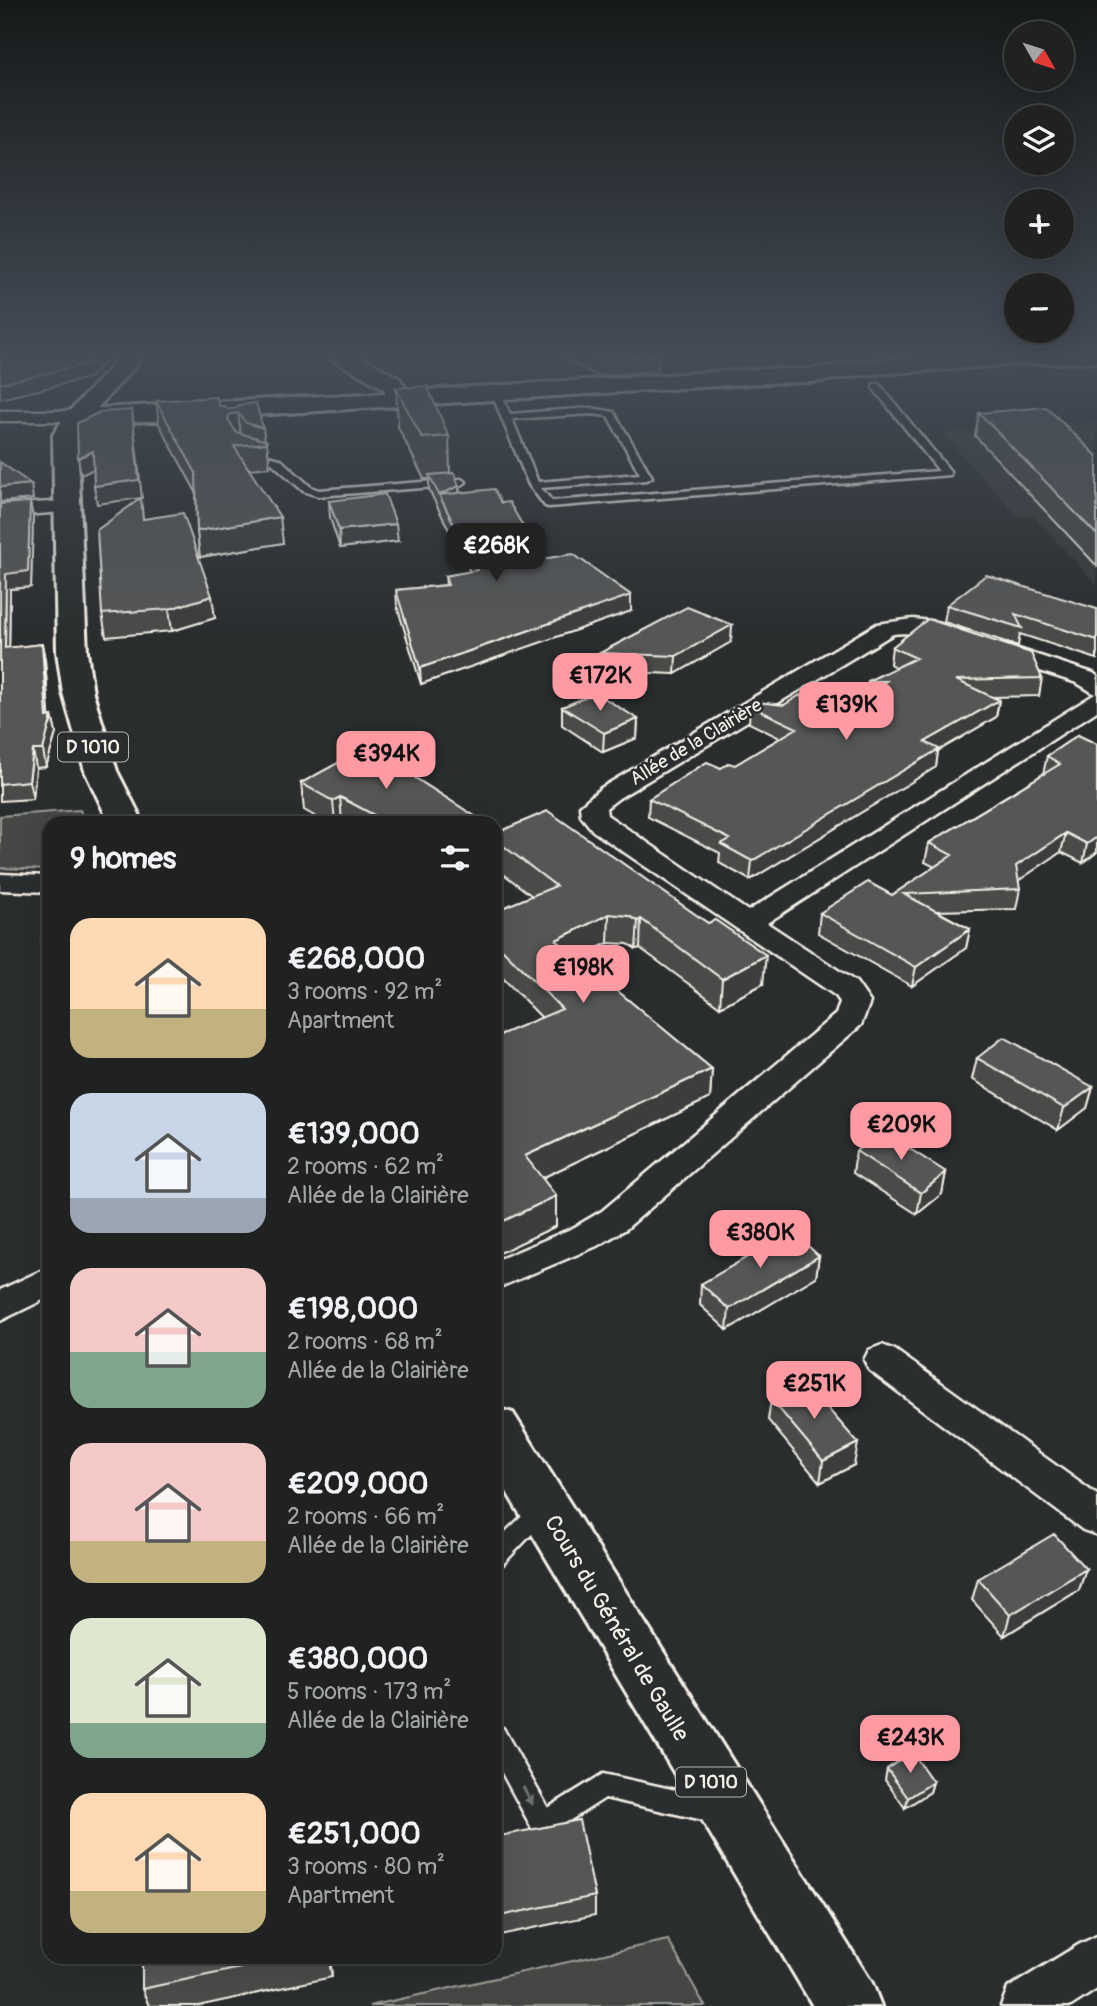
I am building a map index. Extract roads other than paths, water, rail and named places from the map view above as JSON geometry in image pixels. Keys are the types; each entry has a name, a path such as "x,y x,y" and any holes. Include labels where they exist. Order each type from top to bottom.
{"street":[{"name":"D 1010","path":"66,447 72,652 78,693 101,771 123,816"},
{"path":"0,511 69,507"},
{"name":"Allée de la Clairière","path":"502,1273 584,1237 614,1220 850,1018 855,1002 846,989 603,825 594,816 593,806 885,629 904,624 931,628 1086,678 1097,688"},
{"path":"748,923 1097,701"},
{"path":"0,882 42,884"},
{"path":"0,1307 42,1284"},
{"path":"882,1360 1097,1518"},
{"name":"Cours du Général de Gaulle","path":"502,1439 849,2006"},
{"path":"1026,2006 1097,1961"}],"lane":[{"path":"241,447 243,451 276,461 307,489 318,493 461,482"},
{"path":"518,447 534,485 549,504 946,473 925,447"},
{"path":"534,485 647,477 630,447"},
{"path":"502,1550 544,1508"},
{"path":"502,1749 544,1825 603,1786 731,1814"}]}
